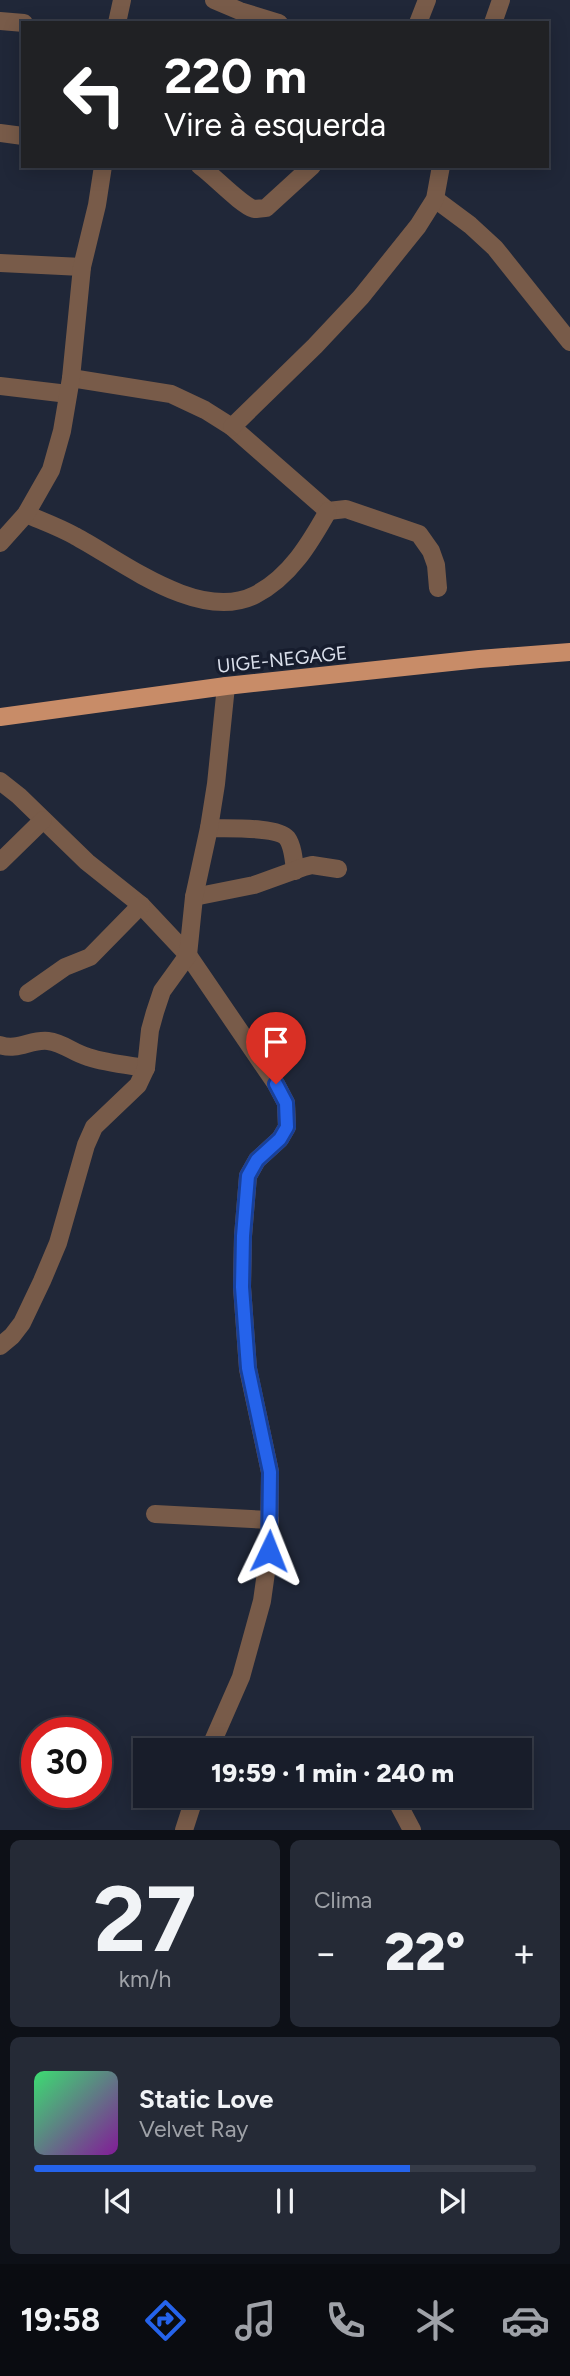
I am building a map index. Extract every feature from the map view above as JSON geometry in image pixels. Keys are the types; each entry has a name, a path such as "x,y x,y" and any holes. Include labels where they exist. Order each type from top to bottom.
{"main road":[{"name":"UIGE-NEGAGE","path":"0,717 226,686 570,652"}],"street":[{"path":"117,21 122,0"},
{"path":"214,0 272,21"},
{"path":"419,21 427,0"},
{"path":"494,21 501,0"},
{"path":"0,21 21,23"},
{"path":"0,133 21,136"},
{"path":"0,543 26,514 51,470 62,431 70,386 82,267 103,168"},
{"path":"203,168 254,209 266,208 310,168"},
{"path":"232,427 315,346 360,297 418,226 435,199 441,168"},
{"path":"435,199 495,248 570,342"},
{"path":"0,263 82,267"},
{"path":"0,386 70,386 171,394 205,410 232,427 328,511 346,509 419,534 431,551 436,565 438,589"},
{"path":"26,514 74,535 154,583 214,603 254,596 275,582 308,547 328,511"},
{"path":"0,1346 22,1323 43,1281 58,1243 86,1145 94,1127 138,1085 146,1068 150,1030 162,991 188,955 194,897 209,828 226,686"},
{"path":"0,781 87,862 141,905 188,955 276,1084 286,1103 287,1127 280,1139 257,1160 248,1176 243,1236 242,1287 248,1368 270,1472 269,1551 262,1601 252,1641 241,1677 214,1738"},
{"path":"0,862 43,820"},
{"path":"209,828 275,831 286,836 291,846 295,871"},
{"path":"194,897 254,885 312,865 338,869"},
{"path":"28,993 65,967 90,957 141,905"},
{"path":"0,1045 18,1048 44,1041 66,1045 79,1055 146,1068"},
{"path":"155,1514 270,1520"},
{"path":"184,1830 191,1808"},
{"path":"400,1808 412,1830"}],"route":[{"path":"269,1551 270,1472 248,1368 242,1287 248,1176 257,1160 280,1139 287,1127 286,1103 276,1084"}]}
